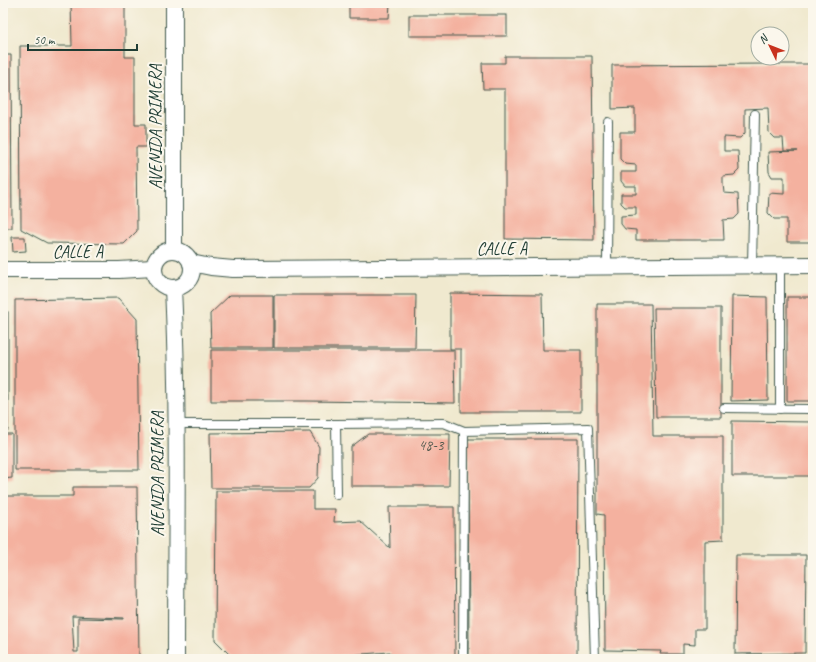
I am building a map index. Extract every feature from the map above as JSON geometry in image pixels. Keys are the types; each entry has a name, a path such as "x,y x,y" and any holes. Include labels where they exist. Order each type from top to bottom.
{"street":[{"name":"AVENIDA PRIMERA","path":"174,3 174,250"},
{"path":"174,250 185,254 191,263 192,269 188,280 184,284 173,288 165,287 154,276 153,268 155,262 163,253 174,250"},
{"name":"CALLE A","path":"191,263 233,269 813,265"},
{"name":"CALLE A","path":"3,270 119,270 153,268"},
{"name":"AVENIDA PRIMERA","path":"173,288 176,424 176,659"}],"lane":[{"path":"752,266 756,114"},
{"path":"607,267 608,122"},
{"path":"780,266 780,409"},
{"path":"724,408 809,409"},
{"path":"176,424 444,423 464,431 588,428 594,659"},
{"path":"336,424 337,495"},
{"path":"463,659 464,431"}],"building":[{"path":"71,3 125,3 125,57 135,57 135,124 146,124 146,147 136,147 137,231 124,244 47,243 21,229 20,46 72,46"},
{"path":"349,3 390,3 389,18 349,18"},
{"path":"409,15 507,15 507,36 409,36"},
{"path":"3,55 11,55 12,228 3,228"},
{"path":"505,56 592,56 594,240 505,239 505,89 483,89 482,63 505,63"},
{"path":"750,64 750,66 790,66 790,64 813,64 813,242 787,242 787,219 774,219 768,213 769,193 784,194 784,177 772,177 769,172 768,152 798,151 784,151 783,138 774,138 769,133 768,108 745,109 745,133 740,138 724,137 724,151 738,151 739,170 734,175 723,176 723,184 724,193 738,194 739,214 734,219 723,220 724,240 636,240 636,230 625,229 621,224 621,216 636,215 636,207 625,207 621,203 621,194 636,194 636,186 625,186 621,181 621,172 636,172 636,165 625,164 620,159 620,132 635,132 635,108 612,109 612,65"},
{"path":"12,237 25,237 26,251 13,252"},
{"path":"450,293 542,294 543,350 581,350 581,412 461,412 461,349 450,349"},
{"path":"230,295 273,295 273,348 211,348 210,314"},
{"path":"274,295 416,295 415,348 274,348"},
{"path":"732,296 767,297 768,400 731,401"},
{"path":"787,297 813,297 813,401 787,401"},
{"path":"118,298 137,319 139,470 15,470 15,300"},
{"path":"597,304 651,304 653,436 723,436 723,540 705,541 705,629 695,629 695,645 683,644 683,654 660,654 661,651 605,650 604,515 597,514"},
{"path":"654,308 721,308 721,417 656,417"},
{"path":"3,312 8,312 8,430 3,430"},
{"path":"211,350 454,350 455,403 211,401"},
{"path":"732,421 813,422 813,476 732,476"},
{"path":"310,432 319,447 318,478 309,488 211,488 210,433"},
{"path":"3,434 12,434 12,478 3,479"},
{"path":"368,434 450,434 449,486 351,486 351,447"},
{"path":"468,439 578,439 577,658 469,658"},
{"path":"73,487 137,487 139,659 3,659 3,496 73,496","holes":["72,616 124,618 78,618 78,652 74,652"]},
{"path":"216,491 313,491 313,509 335,509 334,522 360,521 390,548 389,507 454,507 455,659 391,659 390,652 334,656 334,659 234,659 215,640"},
{"path":"736,555 806,555 805,653 735,654"}]}
